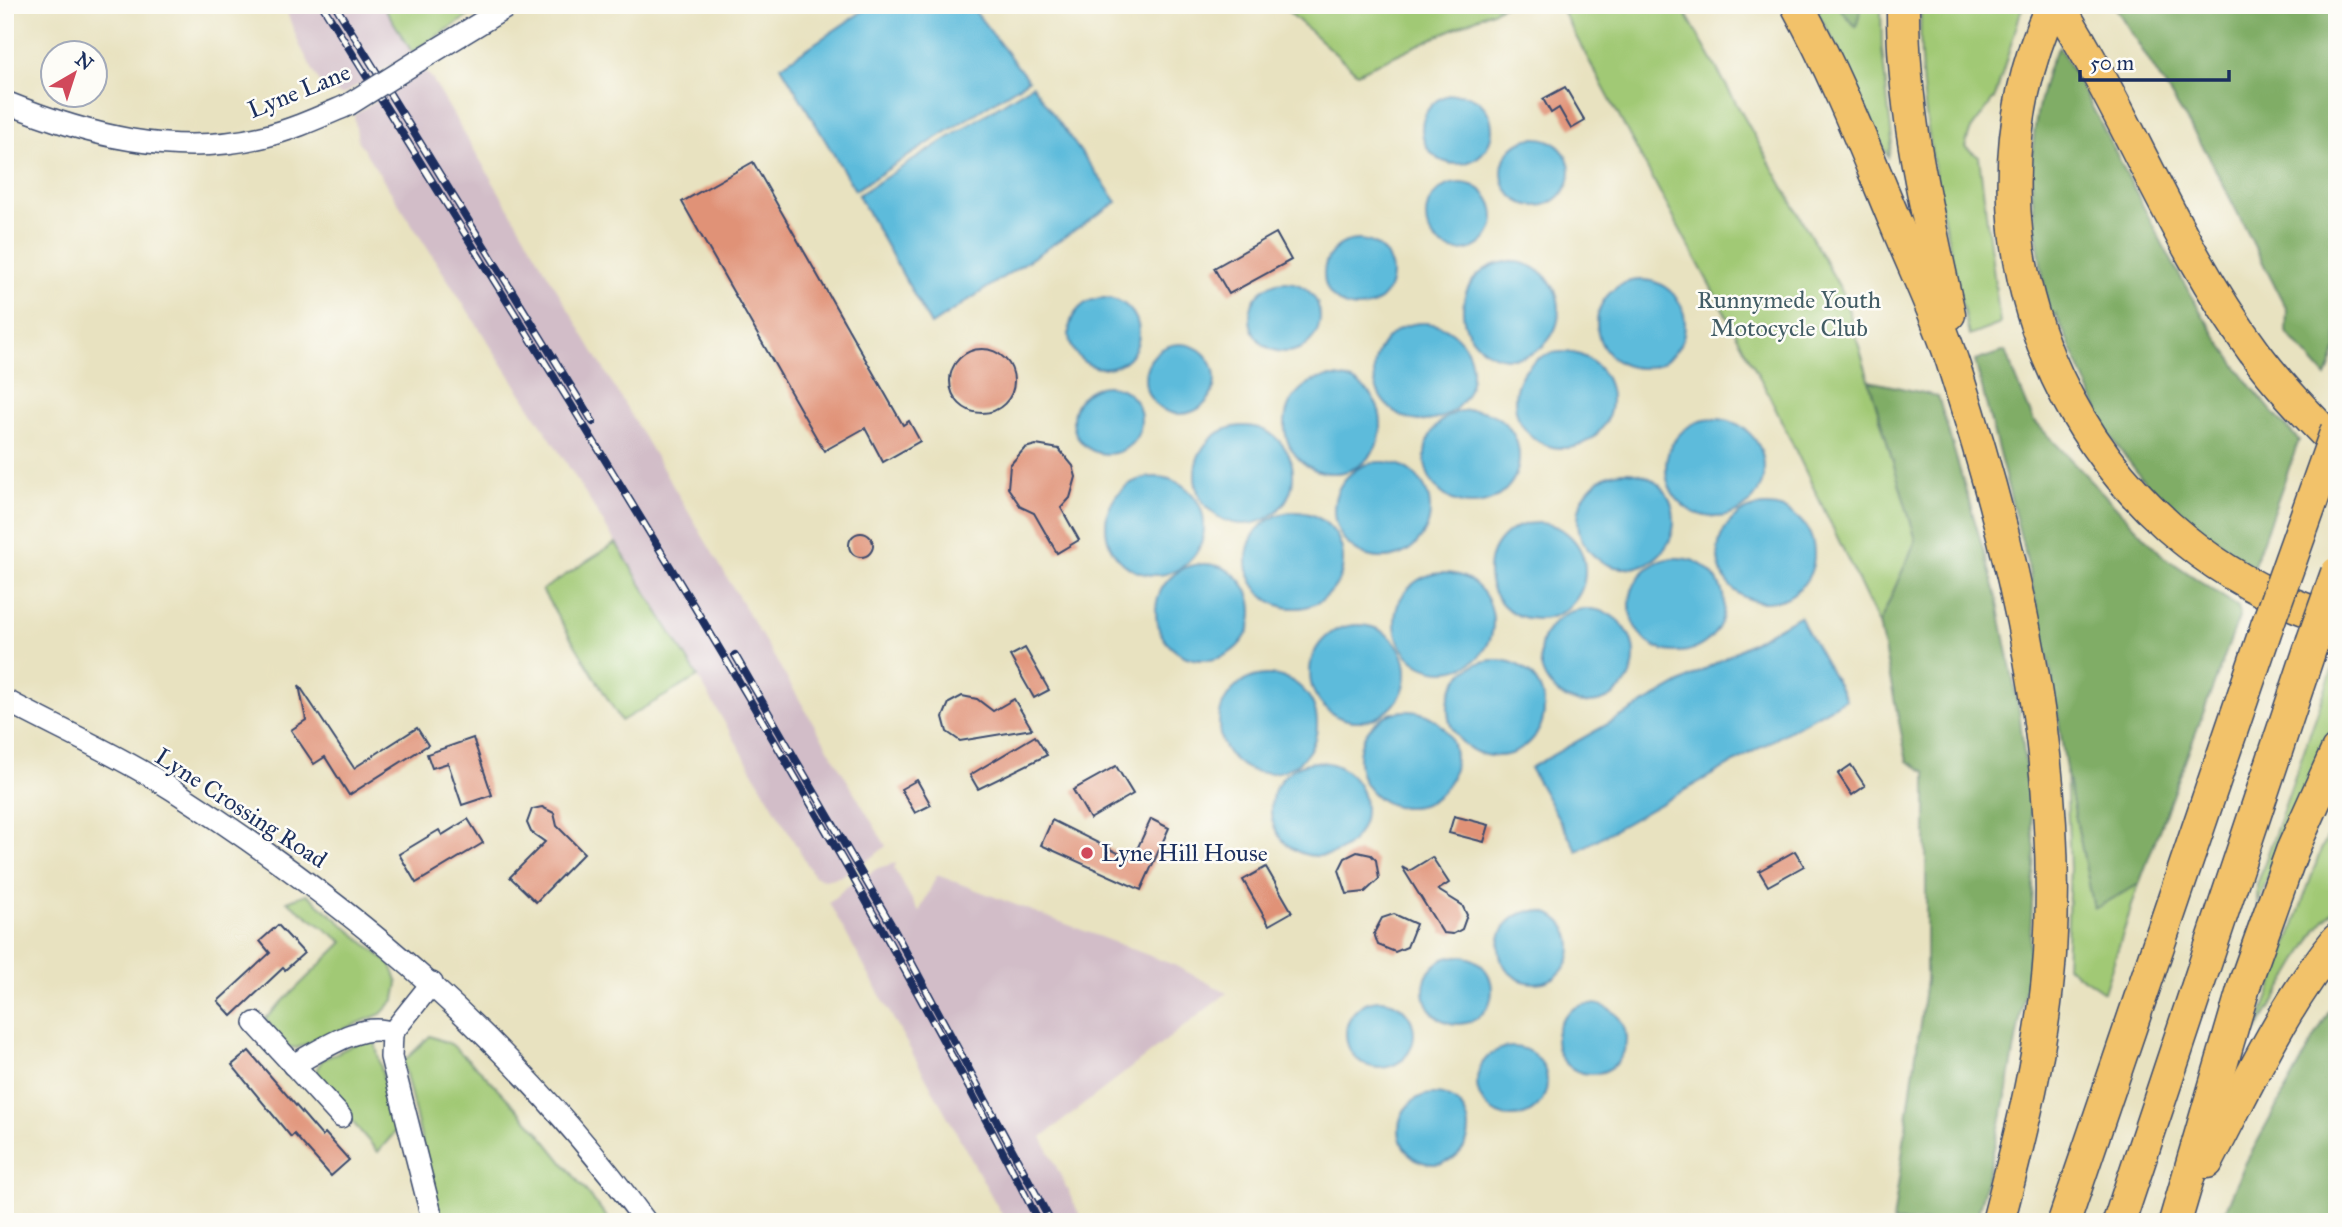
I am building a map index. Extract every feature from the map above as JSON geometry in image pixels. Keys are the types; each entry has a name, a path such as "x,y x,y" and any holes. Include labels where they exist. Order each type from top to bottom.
{"highway":[{"path":"1797,5 1814,35 1869,160 1956,370 2004,542 2032,663 2046,771 2052,863 2050,954 2040,1041 1998,1222"},
{"path":"1903,5 1902,59 1920,184 1949,314 1956,370"},
{"path":"2052,5 2029,69 2019,116 2013,164 2015,242 2035,329 2067,400 2109,463 2152,509 2207,558 2247,583 2298,609 2337,620"},
{"path":"2058,5 2215,292 2256,354 2308,416 2337,445"},
{"path":"2064,1222 2267,626 2337,430"},
{"path":"2119,1222 2337,573"},
{"path":"2177,1217 2246,980 2292,851 2337,751"},
{"path":"2177,1217 2307,976 2337,940"}],"street":[{"name":"Lyne Lane","path":"5,102 112,139 204,145 264,136 348,105 510,5"},
{"name":"Lyne Crossing Road","path":"5,700 171,789 240,834 377,935 432,983 535,1085 572,1126 646,1222"},
{"path":"432,983 392,1033 393,1068 433,1222"},
{"path":"255,1023 341,1117"},
{"path":"293,1065 361,1033 382,1028 392,1033"}],"shaded area":[{"path":"284,5 383,5 412,52 342,95 323,89 299,44"},
{"path":"424,71 431,77 886,846 839,877 824,880 814,876 698,677 574,475 358,141 354,115"},
{"path":"896,863 894,869 919,912 937,875 1174,965 1227,993 1042,1137 1083,1222 1006,1222 829,903 845,888 878,868"}],"green space":[{"path":"383,5 486,5 412,52"},
{"path":"1281,5 1505,5 1357,73"},
{"name":"Runnymede Youth Motocycle Club","path":"1559,5 1681,5 1844,295 1916,540 1879,624 1767,391"},
{"path":"1813,5 1837,5 1856,27 1862,5 1881,5 1882,49 1892,141 1888,157 1834,41"},
{"path":"1837,5 1862,5 1856,27"},
{"path":"1921,5 2023,5 1995,97 1970,131 1965,147 1979,157 2000,324 1969,336 1928,129 1920,45"},
{"path":"2114,5 2320,5 2337,15 2337,347 2326,377 2286,332 2287,310 2207,153"},
{"path":"2059,47 2195,303 2226,352 2261,398 2299,440 2253,568 2153,493 2109,435 2056,314 2050,319 2036,233 2032,177 2036,120 2050,63"},
{"path":"2005,351 2033,420 2163,556 2238,607 2240,615 2139,884 2094,909 2066,769 2052,678 2026,557 1975,361"},
{"path":"1869,381 1938,396 1996,593 2019,710 2035,851 2028,975 2004,1107 1976,1222 1893,1222 1926,980 1926,772 1907,761 1879,624 1916,540"},
{"path":"616,543 698,677 621,721 542,590"},
{"path":"2337,656 2337,721 2288,825 2257,906 2257,885"},
{"path":"2066,769 2094,909 2139,884 2104,992 2066,966 2070,869"},
{"path":"2337,817 2337,906 2317,929 2256,1032 2321,850"},
{"path":"307,894 391,965 398,983 395,999 381,1014 297,1048 288,1047 265,1019 343,942 287,901"},
{"path":"2337,997 2337,1222 2221,1222 2244,1166"},
{"path":"430,1036 451,1044 481,1071 537,1130 611,1222 441,1222 403,1062"},
{"path":"359,1042 375,1042 396,1131 378,1152 313,1076 322,1060"}],"water":[{"path":"872,5 970,5 1028,80 855,190 781,66"},
{"path":"1032,85 1117,202 931,325 858,195"},
{"path":"1457,94 1482,104 1492,129 1482,154 1457,164 1432,154 1422,129 1432,104"},
{"path":"1536,138 1549,141 1560,148 1567,159 1570,172 1567,185 1560,196 1549,203 1536,206 1523,203 1512,196 1505,185 1502,172 1505,159 1512,148 1523,141"},
{"path":"1460,183 1473,186 1484,193 1491,204 1494,217 1491,230 1484,241 1473,248 1460,251 1447,248 1436,241 1429,230 1426,217 1429,204 1436,193 1447,186"},
{"path":"1358,240 1371,243 1382,250 1389,261 1392,274 1389,287 1382,298 1371,305 1358,308 1345,305 1334,298 1327,287 1324,274 1327,261 1334,250 1345,243"},
{"path":"1511,262 1529,265 1545,276 1556,292 1559,310 1556,328 1545,344 1529,355 1511,358 1493,355 1477,344 1466,328 1463,310 1466,292 1477,276 1493,265"},
{"path":"1641,280 1658,283 1672,293 1682,307 1685,324 1682,341 1672,355 1658,365 1641,368 1624,365 1610,355 1600,341 1597,324 1600,307 1610,293 1624,283"},
{"path":"1285,282 1310,292 1320,317 1310,342 1285,352 1260,342 1250,317 1260,292"},
{"path":"1104,298 1129,308 1139,333 1129,358 1104,368 1079,358 1069,333 1079,308"},
{"path":"1423,323 1442,327 1458,337 1468,353 1472,372 1468,391 1458,407 1442,417 1423,421 1404,417 1388,407 1378,391 1374,372 1378,353 1388,337 1404,327"},
{"path":"1180,344 1199,350 1209,360 1215,379 1209,398 1199,408 1180,414 1161,408 1151,398 1145,379 1151,360 1161,350"},
{"path":"1563,352 1581,356 1597,366 1607,382 1611,400 1607,418 1597,434 1581,444 1563,448 1545,444 1529,434 1519,418 1515,400 1519,382 1529,366 1545,356"},
{"path":"1333,377 1351,381 1367,391 1377,407 1381,425 1377,443 1367,459 1351,469 1333,473 1315,469 1299,459 1289,443 1285,425 1289,407 1299,391 1315,381"},
{"path":"1114,386 1135,401 1141,413 1139,433 1131,444 1114,454 1100,454 1083,444 1075,433 1073,413 1083,396 1094,388"},
{"path":"1472,410 1490,414 1505,424 1515,439 1519,457 1515,475 1505,490 1490,500 1472,504 1454,500 1439,490 1429,475 1425,457 1429,439 1439,424 1454,414"},
{"path":"1715,419 1734,423 1750,433 1760,449 1764,468 1760,487 1750,503 1734,513 1715,517 1696,513 1680,503 1670,487 1666,468 1670,449 1680,433 1696,423"},
{"path":"1244,426 1263,430 1278,441 1289,456 1293,475 1289,494 1278,509 1263,520 1244,524 1225,520 1210,509 1199,494 1195,475 1199,456 1210,441 1225,430"},
{"path":"1382,462 1400,466 1416,476 1426,492 1430,510 1426,528 1416,544 1400,554 1382,558 1364,554 1348,544 1338,528 1334,510 1338,492 1348,476 1364,466"},
{"path":"1626,472 1644,476 1660,486 1670,502 1674,520 1670,538 1660,554 1644,564 1626,568 1608,564 1592,554 1582,538 1578,520 1582,502 1592,486 1608,476"},
{"path":"1155,477 1174,481 1190,491 1200,507 1204,526 1200,545 1190,561 1174,571 1155,575 1136,571 1120,561 1110,545 1106,526 1110,507 1120,491 1136,481"},
{"path":"1766,506 1784,510 1800,520 1810,536 1814,554 1810,572 1800,588 1784,598 1766,602 1748,598 1732,588 1722,572 1718,554 1722,536 1732,520 1748,510"},
{"path":"1295,512 1313,516 1329,526 1339,542 1343,560 1339,578 1329,594 1313,604 1295,608 1277,604 1261,594 1251,578 1247,560 1251,542 1261,526 1277,516"},
{"path":"1537,523 1555,527 1571,537 1581,553 1585,571 1581,589 1571,605 1555,615 1537,619 1519,615 1503,605 1493,589 1489,571 1493,553 1503,537 1519,527"},
{"path":"1677,558 1695,562 1710,572 1720,587 1724,605 1720,623 1710,638 1695,648 1677,652 1659,648 1644,638 1634,623 1630,605 1634,587 1644,572 1659,562"},
{"path":"1204,564 1222,567 1238,578 1249,594 1252,612 1249,630 1238,646 1222,657 1204,660 1186,657 1170,646 1159,630 1156,612 1159,594 1170,578 1186,567"},
{"path":"1444,573 1463,577 1479,587 1489,603 1493,622 1489,641 1479,657 1463,667 1444,671 1425,667 1409,657 1399,641 1395,622 1399,603 1409,587 1425,577"},
{"path":"1587,609 1605,612 1620,623 1631,638 1634,656 1631,674 1620,689 1605,700 1587,703 1569,700 1554,689 1543,674 1540,656 1543,638 1554,623 1569,612"},
{"path":"1799,616 1846,699 1577,851 1530,768"},
{"path":"1358,625 1376,629 1392,639 1402,655 1406,673 1402,691 1392,707 1376,717 1358,721 1340,717 1324,707 1314,691 1310,673 1314,655 1324,639 1340,629"},
{"path":"1496,660 1515,663 1530,674 1541,689 1544,708 1541,727 1530,742 1515,753 1496,756 1477,753 1462,742 1451,727 1448,708 1451,689 1462,674 1477,663"},
{"path":"1268,675 1287,679 1302,690 1313,705 1317,724 1313,743 1302,758 1287,769 1268,773 1249,769 1234,758 1223,743 1219,724 1223,705 1234,690 1249,679"},
{"path":"1407,711 1426,714 1441,725 1452,740 1455,759 1452,778 1441,793 1426,804 1407,807 1388,804 1373,793 1362,778 1359,759 1362,740 1373,725 1388,714"},
{"path":"1309,762 1327,762 1352,775 1362,791 1365,809 1362,827 1352,843 1327,856 1309,856 1284,843 1271,818 1271,800 1284,775"},
{"path":"1535,911 1555,917 1565,927 1571,947 1565,967 1555,977 1535,983 1515,977 1505,967 1499,947 1505,927 1515,917"},
{"path":"1458,956 1471,959 1482,966 1489,977 1492,990 1489,1003 1482,1014 1471,1021 1458,1024 1445,1021 1434,1014 1427,1003 1424,990 1427,977 1434,966 1445,959"},
{"path":"1380,1000 1393,1003 1404,1010 1411,1021 1414,1034 1411,1047 1404,1058 1393,1065 1380,1068 1367,1065 1356,1058 1349,1047 1346,1034 1349,1021 1356,1010 1367,1003"},
{"path":"1591,1004 1610,1010 1620,1020 1626,1039 1620,1058 1610,1068 1591,1074 1572,1068 1562,1058 1556,1039 1562,1020 1572,1010"},
{"path":"1512,1047 1531,1053 1541,1063 1547,1082 1541,1101 1531,1111 1512,1117 1493,1111 1483,1101 1477,1082 1483,1063 1493,1053"},
{"path":"1427,1094 1441,1094 1454,1100 1463,1109 1469,1129 1467,1142 1459,1154 1441,1164 1427,1164 1414,1158 1405,1149 1399,1136 1399,1122 1405,1109 1414,1100"}],"building":[{"path":"1565,87 1585,121 1571,129 1559,108 1551,113 1543,99"},
{"path":"753,162 903,425 909,421 920,441 883,462 865,428 824,451 682,202"},
{"path":"1276,233 1291,260 1229,294 1214,268"},
{"path":"982,349 994,351 1005,358 1012,369 1012,393 1005,404 994,411 982,413 970,411 959,404 952,393 950,381 952,369 959,358 970,351"},
{"path":"1036,445 1059,449 1073,466 1076,477 1070,498 1061,508 1079,540 1057,553 1034,513 1021,507 1008,488 1010,465 1025,448"},
{"path":"856,533 866,533 873,540 873,550 866,557 856,557 849,550 849,540"},
{"path":"1025,648 1049,690 1034,698 1010,656"},
{"path":"299,685 354,768 417,728 428,745 349,795 325,757 314,764 291,730 306,720"},
{"path":"962,696 977,699 993,711 1014,699 1032,729 960,741 947,732 943,717 949,703"},
{"path":"1035,736 1047,755 978,789 970,775"},
{"path":"473,738 492,795 462,805 448,763 432,768 427,754"},
{"path":"1851,765 1865,786 1852,795 1838,774"},
{"path":"1116,766 1133,794 1090,819 1073,790"},
{"path":"917,780 931,805 915,813 901,789"},
{"path":"542,807 554,813 557,826 584,853 536,902 510,877 545,842 531,832 527,823 532,809"},
{"path":"1454,816 1489,825 1484,842 1449,833"},
{"path":"468,819 483,843 416,883 399,854 439,830 442,835"},
{"name":"Lyne Hill House","path":"1151,819 1169,828 1141,890 1041,845 1052,820 1132,860"},
{"path":"1795,851 1804,866 1768,886 1759,871"},
{"path":"1357,852 1371,855 1376,860 1379,879 1365,892 1347,894 1339,870 1345,858"},
{"path":"1432,857 1449,883 1438,890 1462,905 1467,915 1462,929 1453,934 1443,933 1402,867 1409,871"},
{"path":"1266,867 1292,912 1269,925 1243,880"},
{"path":"1394,914 1416,924 1407,947 1395,952 1378,945 1374,933 1382,918"},
{"path":"278,925 304,953 285,970 283,968 232,1016 218,1001 270,953 260,941"},
{"path":"249,1051 322,1136 325,1133 349,1160 331,1176 294,1134 291,1137 232,1065"}],"railway":[{"path":"322,5 602,455 784,758 957,1065 1039,1222"},
{"path":"335,5 593,422"},
{"path":"735,655 892,926 1051,1222"}],"place":[{"name":"Lyne Hill House","path":"1087,853"}]}
